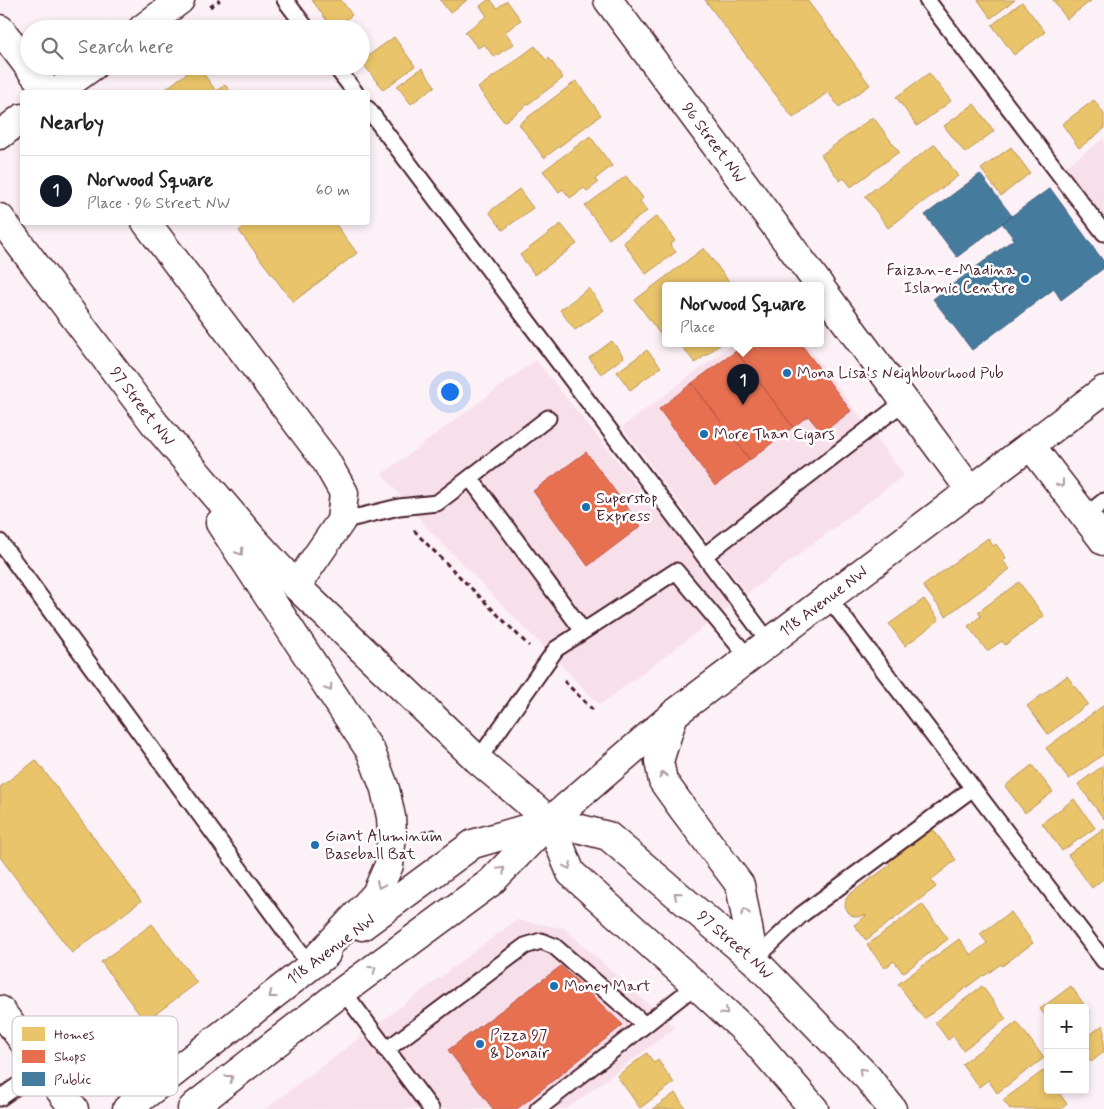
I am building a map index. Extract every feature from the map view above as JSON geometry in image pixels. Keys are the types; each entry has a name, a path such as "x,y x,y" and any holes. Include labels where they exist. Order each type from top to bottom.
{"main road":[{"path":"154,20 180,0"},
{"name":"96 Street NW","path":"608,0 816,282"},
{"path":"0,30 20,56"},
{"path":"35,75 46,90"},
{"path":"60,90 81,75"},
{"path":"0,135 20,120"},
{"name":"97 Street NW","path":"0,218 155,424 296,586 478,760 550,821 608,836 754,960 868,1078 892,1109"},
{"path":"148,225 326,461 344,493 341,521 296,586"},
{"name":"96 Street NW","path":"824,292 971,490"},
{"name":"118 Avenue NW","path":"192,1109 343,991 491,882 550,821 674,714 1104,390"},
{"path":"155,424 371,752 385,789 392,817 389,865 376,894 310,965"},
{"path":"1031,446 1094,509 1104,541"},
{"path":"674,714 659,761 663,781 740,885 754,960"},
{"name":"97 Street NW","path":"550,821 570,873 751,1036 814,1109"},
{"name":"118 Avenue NW","path":"178,1069 310,965 473,844 550,821"},
{"path":"0,1010 12,1026"},
{"path":"65,1096 74,1109"},
{"name":"118 Avenue NW","path":"127,1109 144,1096"}],"lane":[{"path":"285,0 300,20"},
{"path":"927,0 1104,233"},
{"path":"342,75 353,90"},
{"path":"370,112 704,556 759,649"},
{"path":"704,556 906,401"},
{"path":"341,521 399,507 437,503 548,418"},
{"path":"470,478 583,632"},
{"path":"0,542 310,965"},
{"path":"478,760 556,649 676,571 759,649"},
{"path":"828,597 1104,961"},
{"path":"754,960 801,914 974,788"},
{"path":"386,1050 525,946 541,941 554,946 645,1026"},
{"path":"538,1109 696,985"},
{"path":"343,991 431,1109"},
{"path":"0,1098 12,1090"}],"path":[{"path":"399,507 421,538 595,712"},
{"path":"419,833 437,830"}],"shaded area":[{"path":"1104,138 1104,217 1065,167"},
{"path":"729,347 808,347 904,475 747,594 622,427"},
{"path":"536,360 733,605 600,705 427,528 382,474"},
{"path":"516,920 564,928 675,1028 567,1109 265,1109"}],"building: Homes":[{"path":"312,0 341,0 352,15 345,20 326,20"},
{"path":"440,0 467,0 450,13"},
{"path":"491,0 497,8 507,1 521,20 505,32 514,44 494,57 484,44 478,48 465,32 487,16 480,6"},
{"path":"705,0 807,0 870,85 839,107 828,92 793,118"},
{"path":"978,0 1015,0 991,18"},
{"path":"1053,0 1092,0 1067,19"},
{"path":"1022,2 1045,32 1014,55 992,25"},
{"path":"394,37 415,66 383,90 370,73 370,54"},
{"path":"535,46 546,60 549,58 563,78 504,122 478,88"},
{"path":"422,68 435,86 411,104 397,86"},
{"path":"929,73 951,101 917,126 896,97"},
{"path":"184,75 204,75 215,90 169,90 167,88"},
{"path":"576,81 601,115 544,158 519,124"},
{"path":"225,85 229,90 218,90"},
{"path":"1094,100 1104,114 1104,129 1079,148 1062,124"},
{"path":"974,104 994,131 965,153 944,126"},
{"path":"873,117 899,152 851,187 844,178 840,181 821,155"},
{"path":"590,136 612,166 595,179 598,183 587,191 584,188 570,198 563,189 559,192 543,171"},
{"path":"935,144 958,176 888,228 865,196"},
{"path":"1011,147 1030,173 1001,196 981,169"},
{"path":"626,176 643,198 640,201 647,211 609,239 585,206"},
{"path":"519,189 533,208 503,230 489,212"},
{"path":"657,216 675,241 670,245 676,252 646,274 623,242"},
{"path":"561,224 577,244 535,275 520,255"},
{"path":"246,225 336,225 357,253 293,302 239,231"},
{"path":"704,248 729,282 662,282 662,333 660,334 635,300"},
{"path":"589,288 604,310 575,330 560,310"},
{"path":"612,341 624,357 601,374 589,358"},
{"path":"684,347 717,347 695,363 683,348"},
{"path":"647,350 661,367 630,390 617,372"},
{"path":"988,538 993,546 996,544 1006,558 1003,561 1010,569 946,616 923,586"},
{"path":"1019,582 1044,616 1005,645 1002,641 987,651 968,626 981,616 978,612"},
{"path":"924,599 939,620 905,646 889,624"},
{"path":"1067,676 1088,704 1048,734 1027,706"},
{"path":"1104,705 1104,754 1069,779 1046,748"},
{"path":"36,760 141,901 72,953 0,857 0,787"},
{"path":"1032,765 1053,792 1025,813 1005,786"},
{"path":"1104,765 1104,819 1078,784"},
{"path":"1074,799 1095,828 1062,851 1042,823"},
{"path":"933,829 956,860 931,880 936,887 866,940 854,925 866,916 857,917 851,915 845,906 846,899 850,894 890,865 888,862"},
{"path":"1104,829 1104,878 1092,888 1068,855"},
{"path":"922,904 948,939 903,973 894,961 885,968 867,945"},
{"path":"1011,912 1033,943 1002,966 1001,964 983,975 924,1019 898,984 959,939 971,955 987,943 980,934"},
{"path":"152,924 197,983 153,1016 141,1016 101,962"},
{"path":"982,986 1006,1019 963,1050 953,1036 948,1040 935,1022"},
{"path":"1071,986 1084,1004 1047,1004"},
{"path":"1044,1006 1044,1014 1040,1009"},
{"path":"1017,1022 1044,1058 997,1093 988,1080 979,1087 962,1064"},
{"path":"1103,1025 1104,1052 1091,1062 1089,1060 1089,1035"},
{"path":"647,1053 654,1063 658,1060 674,1083 640,1108 617,1076"},
{"path":"1043,1071 1044,1094 1060,1094 1067,1104 1061,1109 1010,1109 1003,1100"},
{"path":"675,1093 686,1109 653,1109"}],"building: Shops":[{"name":"Mona Lisa's Neighbourhood Pub","path":"742,347 803,347 851,411 822,433 808,416 793,427 736,351"},
{"path":"736,351 793,427 750,460 692,383"},
{"name":"More Than Cigars","path":"692,383 750,460 715,486 659,409"},
{"name":"Superstop Express","path":"586,452 641,526 588,566 533,491"},
{"path":"561,966 623,1025 517,1109 493,1109 448,1050"}],"building: Public":[{"path":"980,174 1012,216 957,257 925,215"},
{"name":"Faizan-e-Madina Islamic Centre","path":"1050,188 1104,262 1104,268 1061,300 1054,289 972,350 933,299 1014,239 1002,223"}],"place":[{"name":"Faizan-e-Madina Islamic Centre","path":"1025,279"},
{"name":"Mona Lisa's Neighbourhood Pub","path":"787,373"},
{"name":"Norwood Square","path":"743,405"},
{"name":"More Than Cigars","path":"704,434"},
{"name":"Superstop Express","path":"586,507"},
{"name":"Giant Aluminum Baseball Bat","path":"315,845"},
{"name":"Money Mart","path":"554,986"},
{"name":"Pizza 97 & Donair","path":"480,1044"}]}
